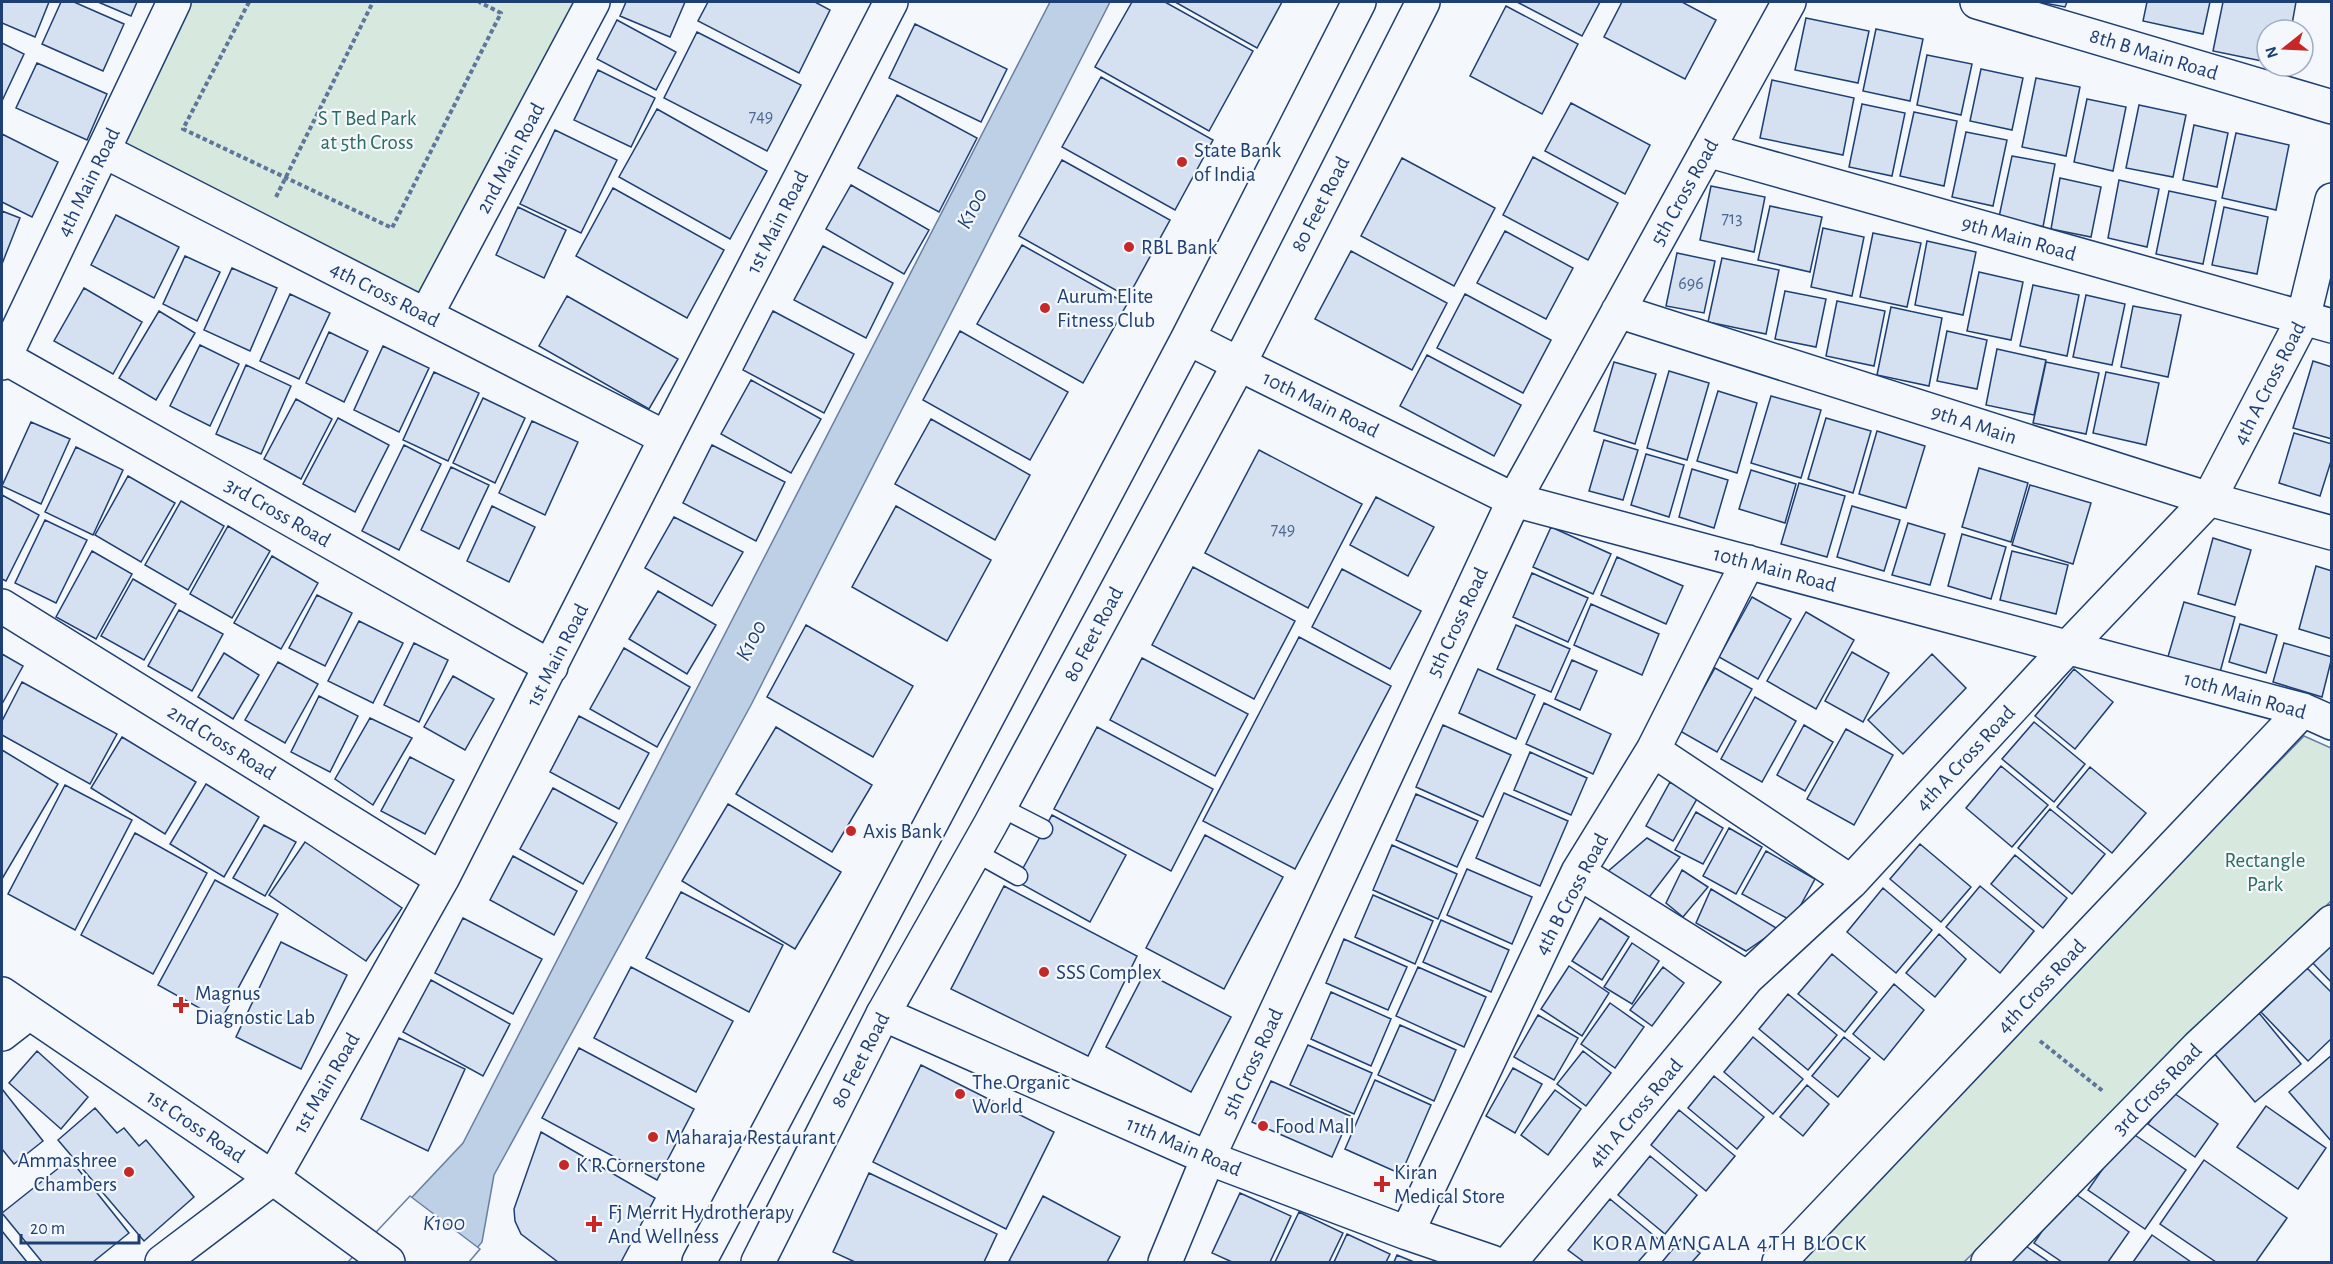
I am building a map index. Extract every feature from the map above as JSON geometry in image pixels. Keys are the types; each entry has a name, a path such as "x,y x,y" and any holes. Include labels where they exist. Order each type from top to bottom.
{"street":[{"name":"4th Main Road","path":"3,360 174,2"},
{"name":"2nd Main Road","path":"426,315 593,2"},
{"name":"1st Main Road","path":"162,1263 273,1178 442,879 891,2"},
{"path":"699,1263 1188,338 1359,2"},
{"name":"80 Feet Road","path":"758,1263 883,1014 989,828 1239,364 1423,2"},
{"name":"5th Cross Road","path":"1165,1263 1208,1158 1514,500 1789,2"},
{"name":"8th B Main Road","path":"1977,2 2331,107"},
{"name":"9th Main Road","path":"1707,150 2317,322"},
{"name":"4th Cross Road","path":"104,151 666,438"},
{"name":"4th A Cross Road","path":"1510,1263 1747,978 1851,882 2068,647 2210,499 2317,322 2331,200"},
{"name":"9th A Main","path":"1618,311 2210,499 2331,533"},
{"name":"10th Main Road","path":"1188,338 1514,500 2068,647 2317,716"},
{"name":"3rd Cross Road","path":"3,360 551,668"},
{"name":"4th B Cross Road","path":"1407,1233 1578,872 1653,750 1748,562"},
{"name":"2nd Cross Road","path":"2,606 442,879"},
{"name":"4th Cross Road","path":"1779,1263 2317,716"},
{"path":"1653,750 1851,882"},
{"path":"944,803 989,828"},
{"path":"1578,872 1747,978"},
{"name":"3rd Cross Road","path":"1988,1263 2198,1047 2331,922"},
{"name":"1st Cross Road","path":"2,994 273,1178 388,1263"},
{"path":"2,1034 29,1013"},
{"name":"11th Main Road","path":"883,1014 1208,1158 1492,1263"}],"lane":[{"path":"989,828 1043,829"},
{"path":"989,828 1018,876"}],"path":[{"path":"249,2 183,129 392,228 501,14 479,2"},
{"path":"285,178 373,2"}],"green space":[{"name":"S T Bed Park at 5th Cross","path":"190,2 579,2 421,303 117,141"},
{"name":"Rectangle Park","path":"2304,736 2331,748 2331,901 1964,1262 1783,1262 2021,1026"}],"water":[{"name":"K100","path":"1050,2 1110,2 751,705 494,1175 482,1242 465,1262 351,1262 463,1143"}],"pier":[{"path":"410,1196 480,1249 469,1262 348,1262"}],"building":[{"path":"2,2 49,2 35,37 2,23"},
{"path":"61,2 74,2 124,24 103,71 42,44"},
{"path":"98,2 137,2 131,16"},
{"path":"626,2 685,2 670,37 620,16"},
{"path":"708,2 815,2 830,10 799,73 698,21"},
{"path":"1132,2 1165,2 1253,51 1209,131 1095,67"},
{"path":"1175,2 1282,2 1257,48"},
{"path":"1517,2 1600,2 1582,36"},
{"path":"1622,2 1682,2 1716,20 1685,79 1604,37"},
{"path":"2039,2 2067,2 2065,7"},
{"path":"2147,2 2210,2 2203,34 2143,21"},
{"path":"2223,2 2296,2 2293,18 2255,18 2255,60 2213,51"},
{"path":"1506,6 1578,44 1542,114 1470,76"},
{"path":"1806,18 1869,31 1858,83 1795,70"},
{"path":"617,20 676,52 656,90 597,59"},
{"path":"915,24 1007,69 981,122 889,78"},
{"path":"1876,29 1923,39 1910,101 1863,91"},
{"path":"697,32 801,85 767,151 664,98"},
{"path":"2,43 24,54 2,101"},
{"path":"1927,55 1972,64 1961,115 1917,105"},
{"path":"37,63 107,94 87,140 16,108"},
{"path":"1981,69 2023,78 2012,130 1970,121"},
{"path":"598,70 655,98 631,147 574,120"},
{"path":"1101,77 1213,140 1175,210 1062,147"},
{"path":"2036,78 2080,87 2066,156 2022,147"},
{"path":"1772,80 1854,98 1843,155 1760,138"},
{"path":"897,95 977,138 939,212 858,168"},
{"path":"2087,99 2126,107 2113,171 2074,162"},
{"path":"1571,103 1650,145 1625,194 1545,151"},
{"path":"1862,104 1905,113 1892,176 1849,167"},
{"path":"2139,105 2186,115 2173,177 2126,168"},
{"path":"657,109 767,171 730,239 619,177"},
{"path":"1914,112 1957,121 1944,186 1900,176"},
{"path":"2194,125 2228,133 2217,187 2183,180"},
{"path":"555,130 617,160 581,233 520,204"},
{"path":"1966,132 2007,140 1993,206 1952,197"},
{"path":"2236,133 2289,145 2276,210 2222,198"},
{"path":"2,134 58,162 32,217 2,202"},
{"path":"2012,156 2055,164 2043,227 1999,217"},
{"path":"1533,157 1618,203 1588,260 1503,215"},
{"path":"1402,158 1495,208 1454,286 1361,236"},
{"path":"1062,160 1170,220 1128,297 1019,236"},
{"path":"2060,178 2101,187 2091,237 2051,229"},
{"path":"2119,180 2159,189 2147,247 2108,238"},
{"path":"851,185 929,230 904,274 826,229"},
{"path":"1711,186 1765,197 1754,252 1700,240"},
{"path":"613,188 724,250 687,318 576,256"},
{"path":"2169,191 2216,201 2203,264 2156,254"},
{"path":"1770,206 1822,217 1810,272 1758,260"},
{"path":"518,207 566,230 544,278 496,255"},
{"path":"2224,207 2268,217 2257,274 2212,265"},
{"path":"2,211 20,218 2,264"},
{"path":"116,215 179,247 154,298 91,265"},
{"path":"1823,228 1864,237 1852,296 1811,287"},
{"path":"1505,231 1573,268 1546,319 1477,283"},
{"path":"1873,233 1921,243 1907,307 1860,297"},
{"path":"1927,241 1976,252 1963,315 1915,305"},
{"path":"1022,245 1127,304 1083,383 977,324"},
{"path":"823,246 893,283 866,338 794,300"},
{"path":"1351,251 1447,303 1412,370 1315,319"},
{"path":"1677,253 1715,261 1704,313 1666,306"},
{"path":"185,256 220,272 197,321 163,304"},
{"path":"1722,258 1779,270 1766,334 1708,322"},
{"path":"232,268 277,288 250,351 204,330"},
{"path":"1979,272 2023,282 2011,340 1967,331"},
{"path":"2033,285 2079,295 2067,356 2020,346"},
{"path":"84,288 142,322 113,374 54,341"},
{"path":"1785,291 1826,299 1816,347 1775,339"},
{"path":"290,294 330,313 299,379 260,361"},
{"path":"1465,294 1551,340 1523,393 1437,348"},
{"path":"2086,295 2125,304 2112,365 2073,357"},
{"path":"567,296 678,359 649,409 539,346"},
{"path":"1837,301 1885,311 1874,366 1826,356"},
{"path":"2133,306 2181,315 2168,377 2121,367"},
{"path":"1891,307 1942,318 1929,386 1877,375"},
{"path":"159,311 195,333 156,400 119,378"},
{"path":"773,311 854,354 824,413 743,370"},
{"path":"960,331 1068,392 1030,460 923,400"},
{"path":"1947,331 1987,340 1977,389 1937,381"},
{"path":"329,332 368,351 344,402 306,383"},
{"path":"200,345 239,364 210,426 170,406"},
{"path":"383,346 429,368 399,432 354,410"},
{"path":"1997,349 2046,360 2034,415 1986,405"},
{"path":"1427,355 1521,405 1494,456 1400,406"},
{"path":"2313,361 2332,367 2332,439 2293,428"},
{"path":"1614,362 1656,374 1635,444 1594,431"},
{"path":"2046,362 2099,373 2086,434 2033,423"},
{"path":"246,365 291,386 261,454 216,434"},
{"path":"1669,371 1709,383 1687,460 1647,448"},
{"path":"434,372 479,393 448,461 403,440"},
{"path":"2106,372 2159,383 2146,445 2093,433"},
{"path":"751,380 821,419 791,473 721,434"},
{"path":"1718,391 1757,403 1737,473 1697,461"},
{"path":"1771,396 1821,410 1801,478 1751,463"},
{"path":"483,398 525,418 495,483 453,463"},
{"path":"296,399 332,419 301,479 264,459"},
{"path":"338,418 389,445 355,512 303,484"},
{"path":"1826,418 1871,431 1853,493 1808,479"},
{"path":"931,419 1030,475 995,540 895,484"},
{"path":"532,421 578,442 545,515 499,493"},
{"path":"31,422 70,439 41,504 2,486"},
{"path":"1877,431 1925,446 1906,508 1859,494"},
{"path":"2294,433 2332,444 2332,458 2320,496 2279,483"},
{"path":"1604,440 1638,450 1623,500 1589,491"},
{"path":"404,445 441,464 399,550 362,531"},
{"path":"712,445 785,482 756,541 683,503"},
{"path":"76,447 123,470 93,535 45,512"},
{"path":"1259,450 1362,504 1308,608 1205,553"},
{"path":"1646,454 1684,465 1669,517 1631,505"},
{"path":"451,467 489,485 459,549 421,530"},
{"path":"1979,468 2028,483 2011,542 1962,527"},
{"path":"1692,469 1728,480 1714,528 1679,517"},
{"path":"1751,470 1796,484 1785,523 1739,509"},
{"path":"128,476 175,503 141,562 95,535"},
{"path":"1799,483 1845,496 1827,557 1781,544"},
{"path":"2030,485 2091,503 2073,564 2012,545"},
{"path":"2,495 39,515 6,581 2,579"},
{"path":"1376,497 1434,527 1408,576 1350,545"},
{"path":"181,501 224,526 188,590 145,565"},
{"path":"492,506 535,527 509,582 467,561"},
{"path":"896,506 991,560 947,641 852,587"},
{"path":"1852,506 1900,520 1884,571 1837,557"},
{"path":"674,517 743,552 712,606 645,568"},
{"path":"45,520 87,540 56,603 15,583"},
{"path":"1908,523 1945,534 1930,585 1892,575"},
{"path":"228,526 270,551 232,618 190,594"},
{"path":"1551,527 1611,554 1593,594 1533,567"},
{"path":"1962,534 2006,547 1991,599 1948,586"},
{"path":"2213,538 2251,550 2235,605 2198,594"},
{"path":"92,551 132,574 96,639 56,617"},
{"path":"2012,551 2068,565 2056,614 2000,600"},
{"path":"272,556 318,583 281,649 234,623"},
{"path":"1617,557 1683,586 1666,624 1601,595"},
{"path":"2316,566 2332,571 2332,639 2299,629"},
{"path":"1193,567 1295,621 1254,699 1152,645"},
{"path":"1342,569 1421,611 1390,669 1312,627"},
{"path":"1532,573 1588,598 1568,642 1513,617"},
{"path":"133,579 176,604 144,660 101,636"},
{"path":"658,591 716,625 687,674 629,639"},
{"path":"317,595 352,613 325,666 289,648"},
{"path":"1752,597 1791,619 1758,679 1719,657"},
{"path":"2184,602 2235,617 2219,676 2167,660"},
{"path":"1591,604 1659,634 1642,675 1574,645"},
{"path":"179,610 223,634 192,691 148,666"},
{"path":"1806,612 1854,640 1816,709 1767,681"},
{"path":"359,621 403,643 373,703 328,681"},
{"path":"2240,624 2277,635 2266,673 2229,662"},
{"path":"806,625 913,686 873,757 767,697"},
{"path":"1516,625 1570,649 1551,692 1497,669"},
{"path":"1299,637 1391,686 1295,869 1203,821"},
{"path":"414,643 448,660 419,722 384,705"},
{"path":"2284,643 2332,657 2322,697 2273,682"},
{"path":"624,648 690,687 657,747 590,709"},
{"path":"1852,652 1889,673 1863,722 1825,701"},
{"path":"224,653 259,675 233,719 198,697"},
{"path":"2,654 23,666 2,704"},
{"path":"1932,654 1966,688 1903,754 1868,720"},
{"path":"1142,658 1248,714 1215,776 1110,720"},
{"path":"1572,660 1597,671 1580,710 1555,699"},
{"path":"278,662 318,684 285,743 245,720"},
{"path":"1715,668 1752,689 1717,752 1680,731"},
{"path":"1478,669 1535,695 1516,739 1459,713"},
{"path":"2074,669 2113,702 2075,749 2035,716"},
{"path":"453,676 494,699 465,750 424,727"},
{"path":"22,682 117,734 90,784 2,735 2,721"},
{"path":"319,696 358,716 330,772 291,752"},
{"path":"1755,697 1796,721 1762,782 1721,759"},
{"path":"1544,703 1611,734 1593,774 1526,744"},
{"path":"579,716 649,753 619,809 550,772"},
{"path":"370,718 412,738 373,805 335,779"},
{"path":"2034,722 2085,764 2054,802 2002,759"},
{"path":"1443,725 1511,755 1483,817 1416,787"},
{"path":"1804,725 1833,742 1805,791 1777,775"},
{"path":"776,727 872,785 832,852 736,794"},
{"path":"1097,727 1213,789 1171,871 1054,809"},
{"path":"1846,729 1893,755 1854,825 1807,799"},
{"path":"122,737 196,782 165,834 91,788"},
{"path":"2,750 58,784 2,879"},
{"path":"1530,752 1587,778 1571,815 1514,790"},
{"path":"410,757 454,780 425,834 381,811"},
{"path":"2001,766 2048,805 2012,847 1966,808"},
{"path":"2090,767 2146,813 2112,853 2057,807"},
{"path":"1670,782 1698,797 1673,841 1646,826"},
{"path":"206,784 259,817 224,877 170,844"},
{"path":"65,785 132,820 75,930 8,894"},
{"path":"553,788 617,823 583,884 520,849"},
{"path":"1504,793 1568,821 1540,886 1476,858"},
{"path":"1416,794 1478,821 1457,867 1396,840"},
{"path":"728,804 841,872 795,949 682,881"},
{"path":"2050,809 2105,854 2072,894 2018,848"},
{"path":"1696,812 1723,828 1703,864 1675,850"},
{"path":"1052,815 1126,855 1090,922 1016,881"},
{"path":"264,825 296,842 265,896 233,878"},
{"path":"1729,828 1762,847 1736,894 1703,876"},
{"path":"135,833 207,873 153,974 81,935"},
{"path":"1205,835 1283,877 1224,989 1146,948"},
{"path":"1647,838 1680,857 1647,900 1606,873"},
{"path":"305,842 402,908 366,961 269,895"},
{"path":"1920,844 1971,887 1941,922 1890,879"},
{"path":"1392,845 1457,874 1438,919 1373,890"},
{"path":"1766,851 1815,879 1792,921 1742,894"},
{"path":"2015,855 2067,898 2043,928 1991,884"},
{"path":"513,856 577,891 554,935 490,900"},
{"path":"1467,869 1532,897 1512,944 1447,915"},
{"path":"1682,870 1708,887 1683,917 1666,903"},
{"path":"215,880 278,914 221,1020 158,985"},
{"name":"SSS Complex","path":"1004,886 1137,956 1088,1056 951,989"},
{"path":"1980,886 2034,931 2000,973 1946,927"},
{"path":"1883,888 1932,930 1896,973 1847,932"},
{"path":"1711,889 1778,929 1746,951 1696,923"},
{"path":"681,892 783,945 749,1012 646,958"},
{"path":"1373,895 1433,921 1415,964 1355,937"},
{"path":"463,918 542,959 513,1014 435,973"},
{"path":"1600,918 1629,937 1602,980 1572,961"},
{"path":"1441,920 1509,950 1491,992 1423,962"},
{"path":"1939,934 1966,959 1935,997 1906,973"},
{"path":"2332,934 2332,983 2308,958"},
{"path":"1344,939 1407,967 1388,1010 1326,983"},
{"path":"281,942 347,975 301,1069 236,1037"},
{"path":"1632,943 1659,961 1632,1004 1604,987"},
{"path":"1832,954 1877,992 1845,1032 1798,994"},
{"path":"1569,966 1609,993 1582,1036 1541,1009"},
{"path":"631,967 733,1021 696,1092 594,1038"},
{"path":"1418,967 1486,997 1464,1047 1396,1016"},
{"path":"1663,967 1684,983 1652,1026 1630,1010"},
{"path":"2307,968 2332,993 2332,1038 2308,1061 2261,1012"},
{"path":"1145,972 1231,1017 1191,1092 1106,1047"},
{"path":"431,980 510,1024 483,1076 403,1032"},
{"path":"1894,984 1924,1010 1884,1060 1853,1034"},
{"path":"1331,992 1391,1019 1371,1066 1311,1039"},
{"path":"1788,994 1837,1035 1808,1070 1759,1029"},
{"path":"1610,1003 1644,1027 1615,1068 1581,1044"},
{"path":"2259,1013 2301,1064 2255,1102 2213,1052"},
{"path":"1538,1015 1578,1038 1554,1080 1514,1057"},
{"path":"1400,1025 1456,1050 1434,1101 1378,1075"},
{"path":"1753,1037 1803,1079 1773,1114 1724,1072"},
{"path":"1844,1037 1870,1058 1838,1097 1812,1076"},
{"path":"399,1038 465,1069 428,1151 361,1119"},
{"path":"1308,1045 1372,1073 1354,1114 1290,1085"},
{"path":"579,1048 694,1109 657,1180 542,1118"},
{"path":"37,1051 88,1097 61,1129 9,1083"},
{"path":"1583,1051 1611,1073 1586,1106 1557,1084"},
{"path":"2332,1055 2332,1142 2289,1092"},
{"path":"921,1065 1054,1132 1006,1229 873,1162"},
{"path":"1513,1068 1542,1084 1515,1133 1486,1116"},
{"path":"1714,1076 1764,1117 1737,1149 1688,1108"},
{"path":"1375,1080 1431,1105 1401,1174 1345,1149"},
{"path":"1271,1081 1350,1116 1332,1157 1252,1122"},
{"path":"1807,1085 1829,1104 1803,1136 1780,1117"},
{"path":"2,1089 43,1141 14,1164 2,1149"},
{"path":"1555,1090 1581,1109 1548,1155 1521,1135"},
{"path":"2171,1091 2218,1124 2195,1157 2148,1124"},
{"path":"2266,1106 2326,1148 2298,1189 2237,1147"},
{"name":"Ammashree Chambers","path":"95,1108 117,1133 124,1128 139,1146 146,1140 194,1197 144,1241 58,1140"},
{"path":"1679,1110 1735,1156 1706,1191 1651,1145"},
{"path":"2129,1131 2186,1170 2145,1229 2088,1190"},
{"name":"K R Cornerstone","path":"541,1132 655,1198 621,1262 558,1262 521,1234 515,1221 514,1209"},
{"path":"1650,1156 1697,1195 1665,1234 1618,1195"},
{"path":"70,1159 129,1233 93,1262 42,1262 2,1213"},
{"path":"2204,1160 2287,1218 2256,1262 2216,1262 2160,1224"},
{"path":"869,1173 997,1234 984,1262 855,1262 833,1252"},
{"path":"2070,1190 2129,1232 2108,1262 2062,1262 2034,1243"},
{"path":"1240,1193 1291,1216 1270,1262 1232,1262 1212,1253"},
{"path":"1043,1196 1120,1237 1107,1262 1009,1261"},
{"path":"1610,1199 1658,1239 1638,1262 1584,1262 1568,1250"},
{"path":"1299,1212 1343,1233 1329,1262 1275,1262"},
{"path":"2,1231 27,1262 2,1262"},
{"path":"1347,1234 1390,1254 1386,1262 1334,1262"},
{"path":"2152,1235 2191,1262 2133,1262"},
{"path":"1681,1239 1700,1253 1692,1262 1662,1262"},
{"path":"2020,1242 2049,1262 2006,1262"},
{"path":"1397,1255 1414,1262 1394,1262"}],"place":[{"name":"State Bank of India","path":"1182,162"},
{"name":"RBL Bank","path":"1129,247"},
{"name":"Aurum Elite Fitness Club","path":"1045,308"},
{"name":"Axis Bank","path":"851,831"},
{"name":"SSS Complex","path":"1044,972"},
{"name":"Magnus Diagnostic Lab","path":"181,1005"},
{"name":"The Organic World","path":"960,1094"},
{"name":"Food Mall","path":"1263,1126"},
{"name":"Maharaja Restaurant","path":"653,1137"},
{"name":"K R Cornerstone","path":"564,1165"},
{"name":"Ammashree Chambers","path":"129,1172"},
{"name":"Kiran Medical Store","path":"1382,1184"},
{"name":"Fj Merrit Hydrotherapy And Wellness","path":"594,1224"}],"district":[{"name":"KORAMANGALA 4TH BLOCK","path":"1730,1242"}]}
